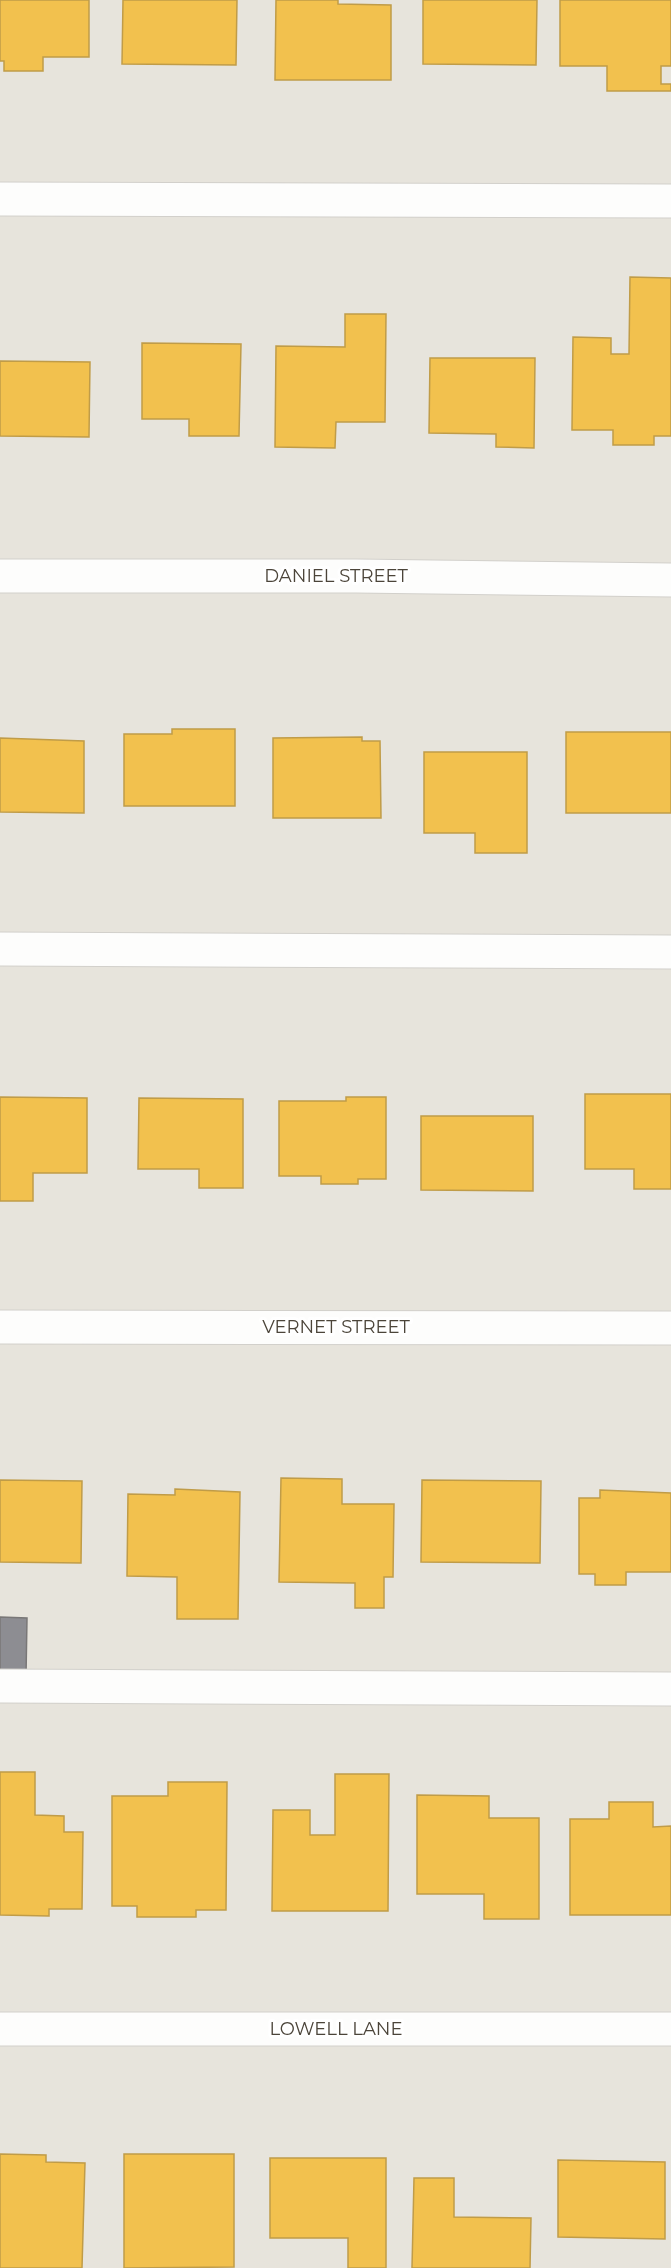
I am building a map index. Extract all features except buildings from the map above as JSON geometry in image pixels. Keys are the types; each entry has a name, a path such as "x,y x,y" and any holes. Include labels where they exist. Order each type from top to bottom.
{"street":[{"path":"0,199 671,201"},
{"name":"DANIEL STREET","path":"0,576 356,576 671,580"},
{"path":"0,949 671,952"},
{"name":"VERNET STREET","path":"0,1327 671,1328"},
{"path":"0,1686 671,1689"},
{"name":"LOWELL LANE","path":"0,2030 671,2030"}],"shaded area":[{"path":"0,0 671,0 671,2268 0,2268"}]}
